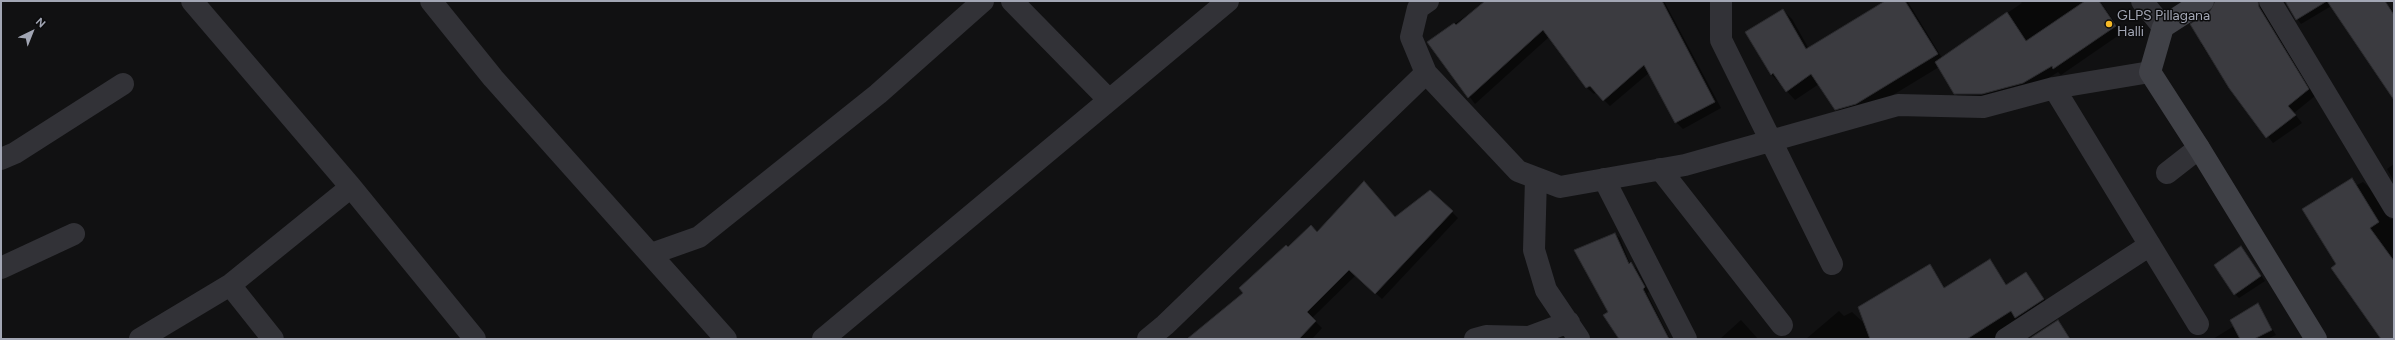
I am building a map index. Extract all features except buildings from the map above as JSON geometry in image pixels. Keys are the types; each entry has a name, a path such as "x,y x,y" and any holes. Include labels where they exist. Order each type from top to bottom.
{"street":[{"path":"192,1 351,187 475,339"},
{"path":"431,1 493,78 726,339"},
{"path":"651,254 699,237 878,94 983,1"},
{"path":"1012,1 1109,100"},
{"path":"823,339 1228,1"},
{"path":"1428,1 1418,8 1411,37 1426,73 1518,171 1560,187 1685,165 1898,105 1983,107 2054,88 2150,72"},
{"path":"1721,1 1721,40 1772,140 1832,264"},
{"path":"2142,1 2163,27"},
{"path":"2203,1 2163,27 2150,72 2199,148 2316,339"},
{"path":"2270,1 2394,208"},
{"path":"1148,339 1165,326 1426,73"},
{"path":"1,159 15,153 123,84"},
{"path":"2054,88 2198,324"},
{"path":"2167,173 2199,148"},
{"path":"1660,169 1782,325"},
{"path":"1475,339 1486,336 1529,337 1574,330 1546,290 1534,250 1536,178"},
{"path":"1604,179 1686,339"},
{"path":"140,339 230,285 351,187"},
{"path":"1,268 74,234"},
{"path":"2006,339 2150,245"},
{"path":"230,285 273,339"}],"place":[{"name":"GLPS Pillagana Halli","path":"2109,24"}]}
